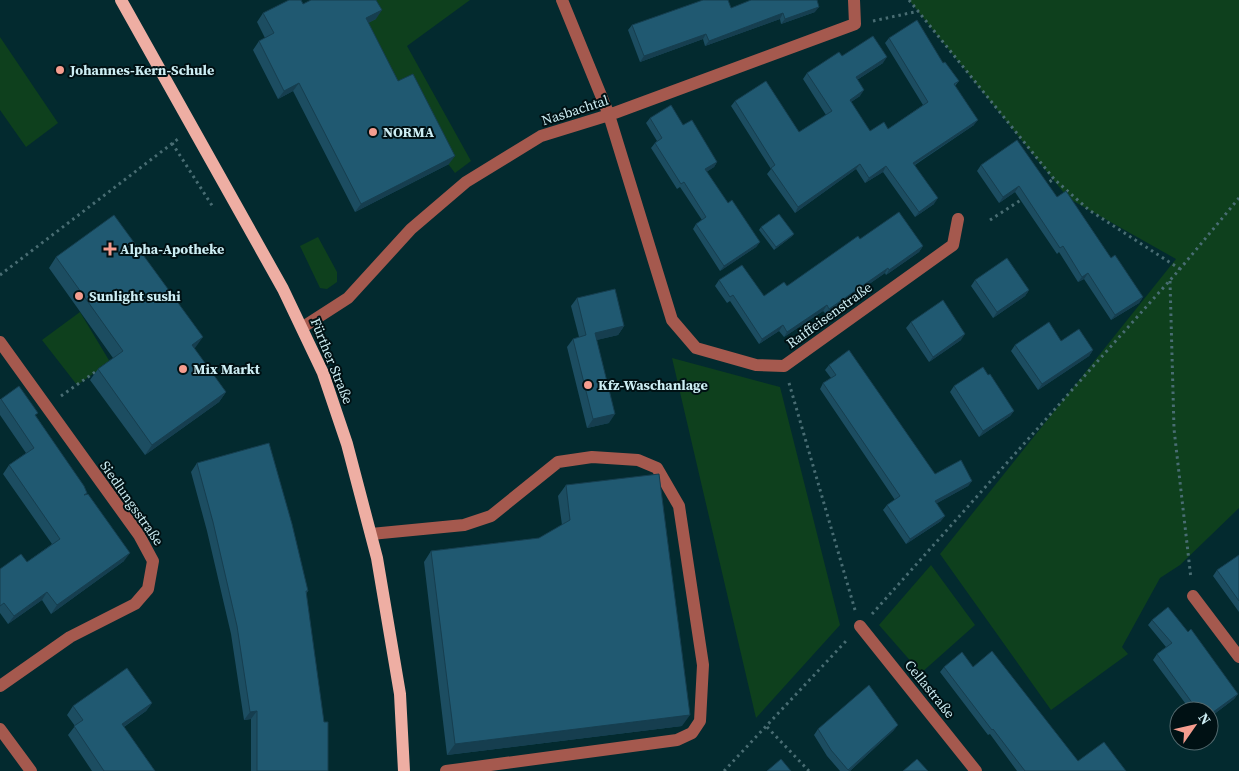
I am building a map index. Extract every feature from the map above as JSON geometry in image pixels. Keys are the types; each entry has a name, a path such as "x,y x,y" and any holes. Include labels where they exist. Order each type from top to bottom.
{"main road":[{"name":"Fürther Straße","path":"121,0 303,327 323,373 348,444 371,534 400,694 404,771"}],"street":[{"name":"Raiffeisenstraße","path":"562,0 609,114 672,320 696,348 756,365 784,366 953,244 958,219"},
{"path":"854,0 856,24"},
{"name":"Nasbachtal","path":"303,327 348,298 411,229 466,182 541,136 609,114 856,24"},
{"name":"Siedlungsstraße","path":"0,342 139,535 153,561 148,589 135,604 70,637 0,686"},
{"path":"371,534 464,525 491,516 558,462 592,457 638,460 657,468 679,506 703,664 700,720 692,733 677,740 446,771"},
{"path":"1193,596 1239,657"},
{"name":"Cellastraße","path":"860,626 976,771"},
{"path":"0,729 31,771"}],"path":[{"path":"909,0 1054,179 1089,210 1180,269"},
{"path":"856,24 919,11"},
{"path":"0,275 193,128"},
{"path":"1038,189 1054,179"},
{"path":"990,220 1030,194"},
{"path":"724,771 860,626 1170,281 1239,198"},
{"path":"1170,281 1174,429 1193,596"},
{"path":"784,366 860,626"},
{"path":"46,407 103,367"},
{"path":"767,727 808,771"}],"green space":[{"path":"366,0 470,0 407,46 471,161 455,173 392,90 360,27"},
{"path":"909,0 1239,0 1239,508 1180,565 1160,578 1122,647 1128,654 1051,710 940,554 1176,259 1068,198"},
{"path":"0,37 58,123 26,147 0,110"},
{"path":"318,237 337,272 337,282 327,289 320,288 300,246"},
{"path":"80,312 110,362 77,385 42,340"},
{"path":"672,358 780,387 840,625 756,718"},
{"path":"931,565 975,625 921,673 879,625"}],"building":[{"name":"NORMA","path":"289,0 301,0 303,4 311,0 376,0 382,10 366,18 398,81 413,74 455,156 361,204 299,83 284,91 259,41 274,33 263,13"},
{"path":"703,0 728,0 731,8 751,0 817,0 819,7 785,19 783,13 709,41 706,34 644,56 632,25"},
{"path":"917,20 943,63 945,62 959,81 954,84 978,120 913,163 938,198 919,212 886,166 869,178 860,164 798,207 771,168 775,165 735,101 766,81 799,132 832,111 807,73 839,52 842,56 873,36 887,57 856,77 864,90 850,100 870,131 884,122 888,129 928,102 889,38"},
{"path":"671,105 683,125 692,120 717,162 705,169 728,203 732,200 760,242 724,266 696,224 706,217 684,182 681,184 655,143 662,138 650,118"},
{"path":"1017,140 1057,197 1066,191 1111,258 1115,255 1143,297 1115,315 1088,273 1082,277 1063,246 1060,248 1019,186 1003,197 981,165"},
{"path":"899,212 923,246 829,309 827,305 787,332 783,325 762,339 733,295 730,297 719,280 742,265 764,296 784,282 787,286 858,236 860,239"},
{"path":"779,214 794,234 776,247 761,227"},
{"path":"114,215 203,337 192,345 226,392 152,445 98,369 123,351 56,257"},
{"path":"1007,258 1029,290 997,312 975,280"},
{"name":"Kfz-Waschanlage","path":"615,289 624,326 595,333 615,414 593,419 573,339 586,335 577,298"},
{"path":"943,300 965,334 933,357 911,322"},
{"path":"1049,322 1061,341 1079,329 1093,350 1042,384 1015,345"},
{"path":"849,350 935,474 961,460 972,481 935,501 945,516 910,539 887,505 900,496 823,383 836,375 829,365"},
{"path":"983,367 988,375 990,374 1014,411 983,431 954,386"},
{"path":"19,386 38,413 35,415 84,486 87,493 84,495 88,494 130,553 57,605 47,592 14,616 4,603 0,606 0,569 21,554 27,562 60,539 9,465 34,448 1,399"},
{"path":"269,443 292,524 308,591 306,591 324,722 328,722 328,771 257,771 257,711 250,712 237,626 197,463"},
{"path":"659,474 690,715 455,744 431,551 539,538 570,520 566,485"},
{"path":"1239,555 1239,601 1217,570"},
{"path":"1168,607 1188,632 1191,629 1238,694 1219,708 1219,701 1191,701 1157,654 1172,643 1152,620"},
{"path":"992,651 1078,761 1104,742 1126,771 1025,771 944,667 962,652 973,667"},
{"path":"127,668 152,703 122,724 155,771 104,771 74,726 83,720 73,706"},
{"path":"869,685 898,725 848,770 831,750 818,729"},
{"path":"781,759 791,771 767,771"},
{"path":"917,759 928,771 903,771"}],"place":[{"name":"Johannes-Kern-Schule","path":"60,70"},
{"name":"NORMA","path":"373,132"},
{"name":"Alpha-Apotheke","path":"110,249"},
{"name":"Sunlight sushi","path":"79,296"},
{"name":"Mix Markt","path":"183,369"},
{"name":"Kfz-Waschanlage","path":"588,385"}]}
